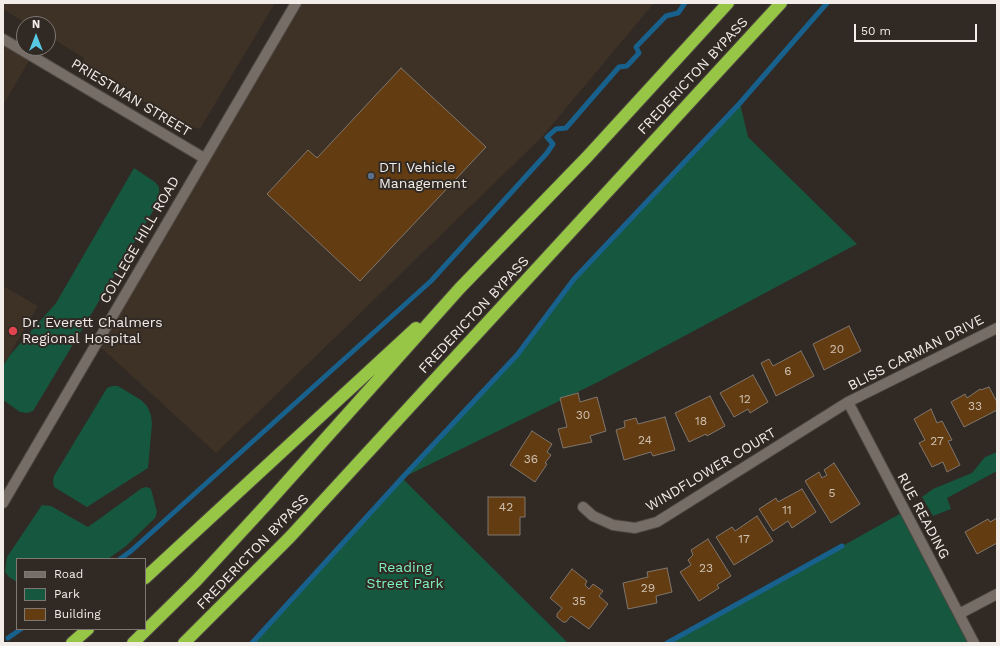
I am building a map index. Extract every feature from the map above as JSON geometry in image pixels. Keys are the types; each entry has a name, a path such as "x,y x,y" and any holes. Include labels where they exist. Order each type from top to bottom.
{"highway":[{"name":"FREDERICTON BYPASS","path":"133,643 196,581 261,511 460,288 587,157 728,3"},
{"name":"FREDERICTON BYPASS","path":"184,643 290,537 781,3"},
{"path":"146,577 358,379 460,288"},
{"path":"72,643 87,630"}],"street":[{"name":"COLLEGE HILL ROAD","path":"3,503 296,3"},
{"name":"PRIESTMAN STREET","path":"3,39 204,158"},
{"name":"BLISS CARMAN DRIVE","path":"848,402 997,328"},
{"name":"WINDFLOWER COURT","path":"583,507 593,516 613,525 635,528 657,522 848,402"},
{"name":"RUE READING","path":"848,402 974,643"},
{"path":"959,614 997,594"}],"shaded area":[{"path":"3,3 275,3 200,129 187,126 82,68 84,58 56,41 56,16 16,17 3,9"},
{"path":"296,3 654,3 541,138 216,453 96,343"},
{"path":"3,39 16,47 16,56 32,56 3,105"},
{"name":"Dr. Everett Chalmers Regional Hospital","path":"3,286 38,306 3,366"}],"green space":[{"path":"740,103 748,137 857,244 598,382 402,478 517,355 574,279"},
{"path":"134,168 155,182 159,187 159,201 33,411 27,413 20,412 3,400 3,366 10,355 56,303"},
{"path":"118,386 141,400 147,406 151,415 152,424 148,468 87,507 54,487 54,476 107,388"},
{"path":"997,452 997,471 947,498 951,509 933,516 922,497 933,489 972,473 985,457"},
{"name":"Reading Street Park","path":"402,478 568,643 252,643"},
{"path":"147,487 151,489 157,512 155,518 126,546 109,558 16,558 16,581 9,577 5,572 7,557 42,505 51,506 88,527 142,488"},
{"path":"905,511 974,643 667,643 701,625"}],"building":[{"name":"DTI Vehicle Management","path":"401,68 486,147 360,281 267,194 308,150 317,158"},
{"path":"849,326 861,351 824,370 813,344"},
{"path":"801,351 814,376 776,396 761,363 769,359 773,366"},
{"path":"753,375 768,402 750,413 748,409 734,417 720,393"},
{"path":"989,387 997,402 997,410 964,427 951,402 965,394 967,398 980,389"},
{"path":"578,393 580,402 597,397 606,431 590,436 592,442 563,448 558,429 567,427 560,398"},
{"path":"710,396 725,426 707,436 706,434 689,442 675,413"},
{"path":"931,409 937,423 942,421 952,440 948,441 960,465 947,472 943,462 932,467 919,443 925,440 914,419"},
{"path":"665,417 675,450 653,456 651,452 624,460 616,430 625,427 624,421 636,418 638,424"},
{"path":"532,431 552,444 547,452 551,455 545,463 547,464 535,482 510,465"},
{"path":"834,463 860,504 831,523 805,481 819,472 822,478 827,475 824,470"},
{"path":"802,489 816,512 792,528 788,521 773,531 759,509 776,498 778,502"},
{"path":"488,497 525,497 525,517 520,517 520,535 488,535"},
{"path":"757,516 773,541 734,565 716,537 732,527 735,531"},
{"path":"997,518 997,543 977,554 965,532 988,519 990,522"},
{"path":"708,539 731,576 717,585 719,588 699,601 680,572 691,565 688,560 693,555 691,550"},
{"path":"667,568 672,592 656,596 657,603 628,609 623,583 648,577 647,572"},
{"path":"572,569 587,581 585,585 589,589 593,584 603,591 599,596 608,604 589,629 571,616 566,622 563,622 557,617 557,614 562,608 550,598"}],"waterway":[{"path":"121,558 131,551 431,281 547,153 553,144 547,137 556,129 566,128 619,67 627,66 639,53 636,47 666,16 678,13 685,3"},
{"path":"252,643 402,478 517,355 574,279 740,103 827,3"},
{"path":"667,643 842,546"},
{"path":"8,638 20,630"}],"place":[{"name":"DTI Vehicle Management","path":"371,176"},
{"name":"Dr. Everett Chalmers Regional Hospital","path":"13,331"}]}
